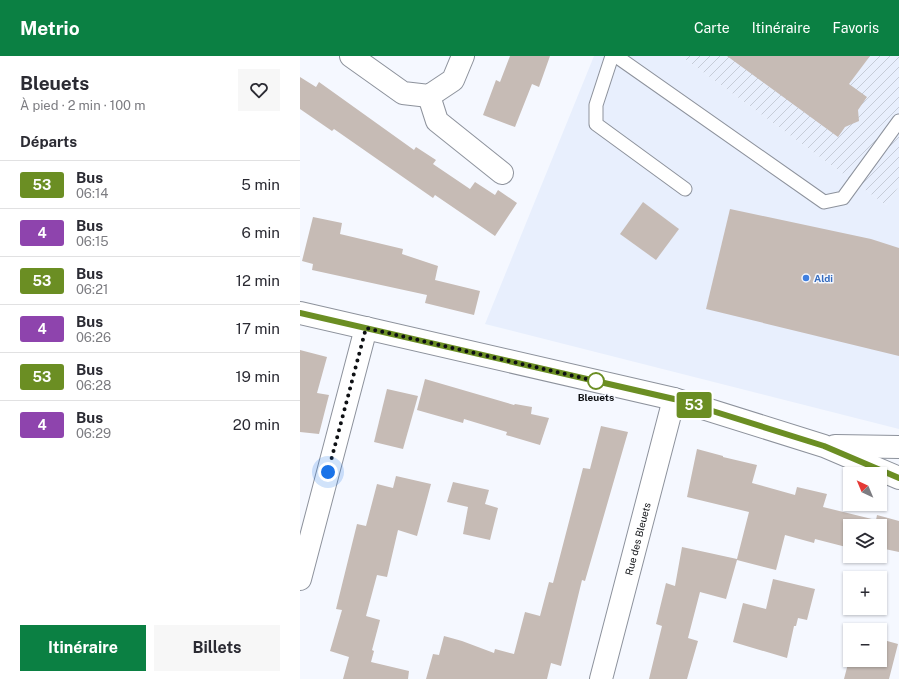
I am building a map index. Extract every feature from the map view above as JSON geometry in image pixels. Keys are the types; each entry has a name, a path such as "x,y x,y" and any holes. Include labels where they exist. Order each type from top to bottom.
{"street":[{"path":"351,56 403,92 429,96 454,80 463,56"},
{"path":"429,96 436,121 502,173"},
{"path":"300,313 674,399 824,446 899,478"},
{"path":"300,579 366,328"},
{"name":"Rue des Bleuets","path":"601,679 674,399"},
{"path":"824,446 899,447"}],"lane":[{"path":"612,56 596,105 596,124 685,189"},
{"path":"616,56 824,202 843,198 899,121"}],"shaded area":[{"path":"594,56 681,56 886,205 899,186 899,429 485,324"},
{"path":"681,56 899,56 899,186 886,205"}],"building":[{"path":"510,56 550,56 539,87 532,84 515,127 483,115 496,80 500,82"},
{"path":"727,56 870,56 849,84 867,97 858,110 859,121 845,127 838,137"},
{"path":"300,77 316,87 319,82 414,150 416,147 436,160 433,164 470,189 475,182 495,195 498,190 517,203 495,236 435,195 433,198 334,129 332,131 300,109"},
{"path":"643,202 679,229 656,260 620,234"},
{"name":"Aldi","path":"730,209 871,239 899,248 899,356 706,309"},
{"path":"313,217 342,223 340,234 403,249 402,254 438,266 435,280 480,291 474,315 425,303 427,295 312,270 313,264 302,261"},
{"path":"300,350 327,357 317,393 329,395 319,434 300,432"},
{"path":"425,379 514,405 532,407 531,414 549,418 540,445 506,435 507,432 464,419 463,423 417,410"},
{"path":"387,389 418,396 403,449 374,442"},
{"path":"601,426 628,432 585,581 582,580 561,666 551,663 547,679 426,679 433,654 439,655 444,636 494,653 495,649 514,654 525,612 540,616 549,582 553,583 583,468 590,469"},
{"path":"697,449 757,465 752,483 795,495 797,487 827,494 823,507 872,519 843,519 843,546 815,539 814,543 785,535 776,570 737,560 726,599 700,592 688,638 698,641 687,679 649,679 662,626 656,624 666,583 675,586 682,547 737,559 749,512 687,497"},
{"path":"396,476 431,484 417,536 398,530 387,577 377,575 366,616 380,620 372,650 374,651 371,662 409,671 408,679 343,679 349,657 330,651 342,610 336,609 357,524 366,526 377,484 393,488"},
{"path":"453,482 489,490 485,504 498,508 490,540 463,534 468,507 447,502"},
{"path":"877,515 899,521 899,552 887,549 887,519 876,519"},
{"path":"773,579 815,589 807,620 798,618 796,626 794,626 787,658 733,642 743,603 766,609"},
{"path":"887,641 898,644 889,679 844,679 847,667 887,667"}],"bus line":[{"name":"53","path":"300,313 674,399 824,446 899,478"}],"place":[{"name":"Aldi","path":"806,278"},
{"name":"Bleuets","path":"596,381"}],"route":[{"path":"328,472 366,328 600,382 596,381"}]}
